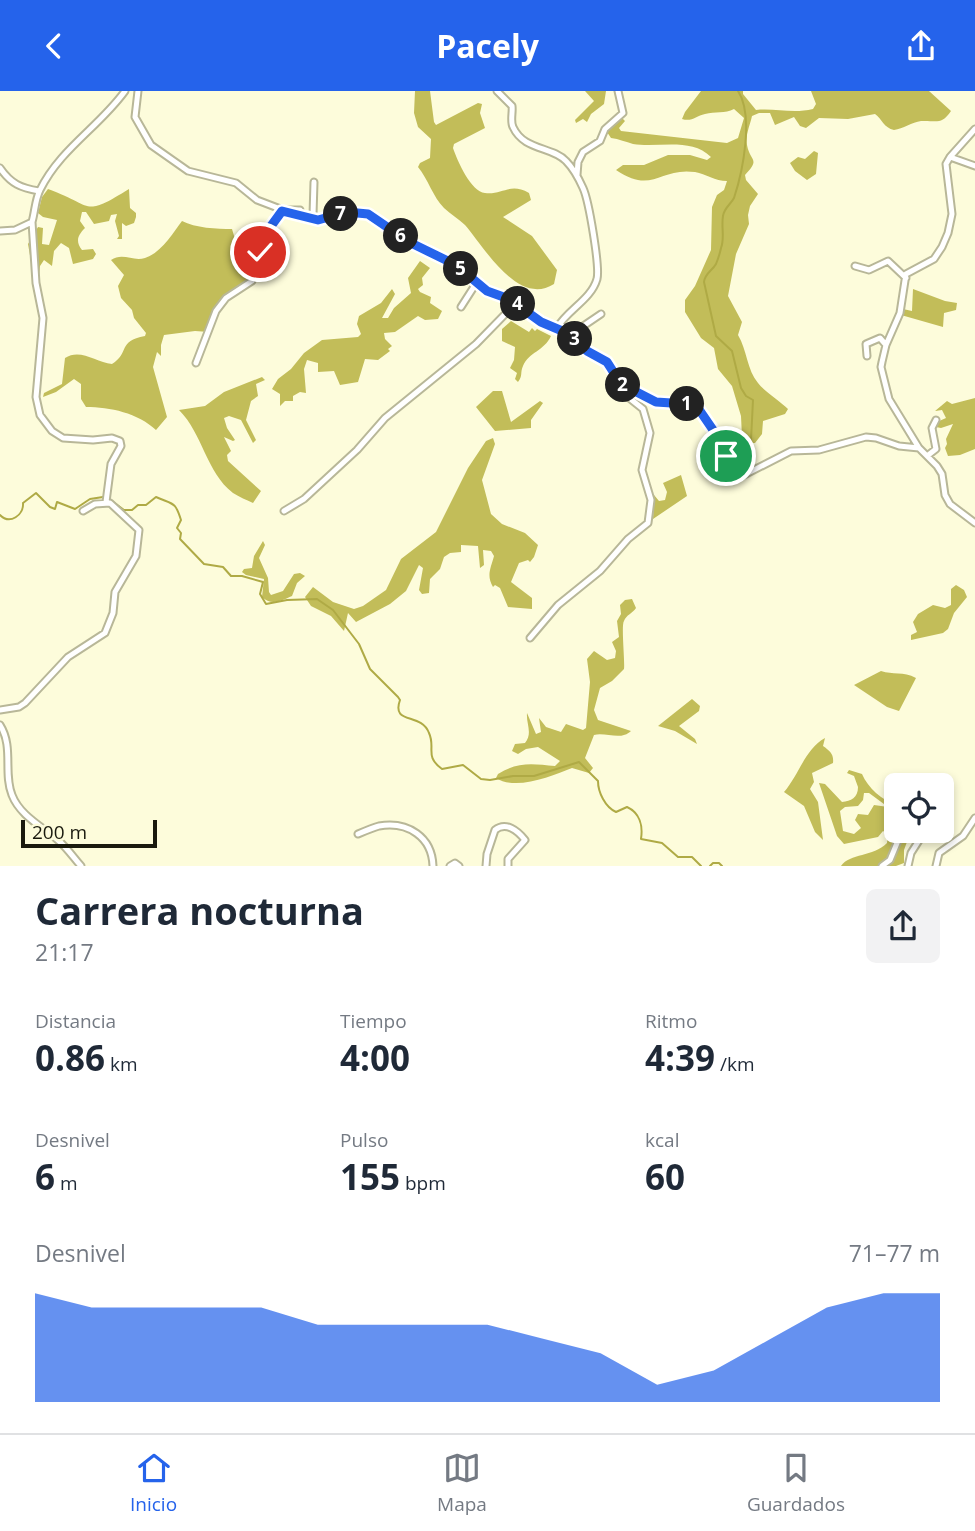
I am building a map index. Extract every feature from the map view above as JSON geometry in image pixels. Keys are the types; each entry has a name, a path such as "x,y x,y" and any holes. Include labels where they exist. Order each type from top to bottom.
{"street":[{"path":"107,499 110,470 121,446 120,441 112,438 93,440 59,436 44,421 36,403 43,318 36,283 32,222 39,191 58,161 113,107 125,91"},
{"path":"138,91 135,117 156,150 188,171 236,183 254,199 282,211 318,220 347,212 362,212 384,223 409,242 456,265 487,291 516,303 541,322 570,335 587,351 607,362 618,381 625,386 656,402 687,404 698,408 722,443 732,470 738,473 746,474 791,451 819,450 866,437 876,437 899,446 919,448"},
{"path":"497,91 512,106 511,123 514,129 532,147 563,158 584,191 598,275 586,297 556,328"},
{"path":"579,181 576,168 583,152 600,141 605,129 623,113 618,91"},
{"path":"975,129 946,164 953,214 948,233 934,259 910,271 906,278 900,313 886,345 881,367 889,399 919,448 942,474 947,500 975,523"},
{"path":"950,157 975,166"},
{"path":"0,168 10,181 21,188 39,191"},
{"path":"313,215 314,182"},
{"path":"282,211 300,210"},
{"path":"196,363 220,304 231,293 252,281 263,237 282,211"},
{"path":"0,231 15,230 32,222"},
{"path":"855,266 869,270 888,261 906,278"},
{"path":"461,307 477,282"},
{"path":"284,510 304,499 357,450 385,418 476,344 516,303"},
{"path":"570,335 601,314"},
{"path":"867,356 866,344 869,342 880,338 886,345"},
{"path":"530,638 558,605 600,571 628,539 649,523 651,500 642,470 650,437 649,429 643,409 628,397 625,386"},
{"path":"927,456 936,449 932,428 936,420"},
{"path":"83,511 107,499"},
{"path":"0,711 25,703 68,657 107,630 115,592 134,561 139,533 134,524 119,514 107,499"},
{"path":"0,725 5,733 8,751 9,786 18,806 61,843 80,866"},
{"path":"936,866 939,853 963,836 975,818"},
{"path":"486,866 495,830 503,825 508,826 525,841 508,859 508,866"},
{"path":"358,834 380,826 415,832 430,845 433,866"},
{"path":"882,866 890,860 897,843"},
{"path":"908,866 911,853 917,843"},
{"path":"450,866 455,863 459,866"}],"shaded area":[{"path":"415,91 430,91 436,125 478,103 482,104 480,113 485,128 454,144 455,153 465,175 480,191 491,193 517,189 529,193 531,200 503,217 532,236 557,270 554,284 541,289 528,288 515,282 492,260 465,225 440,204 418,167 430,158 431,139 418,127 414,113"},
{"path":"585,91 606,91 604,104 591,114 587,122 583,119 576,123 575,120 594,101"},
{"path":"701,91 743,91 756,110 791,111 813,109 816,104 811,91 929,91 951,111 938,121 918,122 894,130 875,114 848,119 819,118 806,128 800,126 794,117 775,125 770,113 752,116 747,142 753,163 745,175 758,194 750,206 749,224 736,254 728,296 742,322 738,335 754,378 788,409 785,414 763,421 762,434 755,443 742,437 741,416 732,386 718,369 714,348 701,338 685,312 685,300 695,286 711,250 712,207 727,181 695,172 673,173 648,180 629,177 616,170 623,165 644,165 668,155 690,155 707,160 711,157 694,147 633,144 611,138 607,132 611,125 622,118 625,121 619,128 621,131 727,143 738,138 744,118 734,109 682,119"},
{"path":"814,151 818,153 816,174 807,180 795,171 790,163 798,157 805,159"},
{"path":"48,189 82,204 95,206 129,189 130,208 136,213 134,223 126,226 122,223 122,239 117,239 117,214 111,215 109,221 94,224 86,212 82,212 80,221 85,228 78,241 82,250 93,249 96,254 93,259 73,264 69,248 61,243 54,251 52,266 44,260 40,266 39,277 34,278 28,244 38,227 43,228 42,244 49,245 57,220 38,213 42,197"},
{"path":"182,221 200,227 232,229 240,256 258,269 253,282 230,297 220,308 209,332 164,335 161,356 157,352 153,367 167,417 156,430 141,419 123,412 86,407 81,399 81,384 74,379 56,392 43,397 44,393 62,384 65,358 76,354 112,364 121,356 127,344 145,336 146,333 134,318 132,310 121,298 118,286 124,275 111,260 120,257 141,259 151,255 166,242"},
{"path":"420,261 430,268 422,278 423,285 418,289 431,297 430,303 442,311 438,319 425,320 418,316 395,332 384,333 385,339 392,346 388,349 390,351 378,360 365,359 358,382 340,385 334,371 318,372 318,363 307,360 304,369 306,393 300,392 293,396 293,401 285,401 280,406 280,394 272,389 278,379 291,369 304,353 322,340 358,337 361,334 357,324 359,316 381,303 392,289 395,294 382,318 388,318 394,308 411,293 408,278"},
{"path":"913,289 957,303 956,310 944,313 943,327 901,315 903,309 912,311"},
{"path":"511,321 529,332 532,328 551,336 545,345 526,361 518,382 515,379 517,373 510,368 515,347 502,341 502,329"},
{"path":"262,377 265,380 256,384 258,396 251,401 246,420 256,440 253,443 241,420 229,416 224,418 235,440 224,437 231,451 227,455 228,461 261,491 253,503 233,493 224,484 210,464 194,430 179,410 205,406 224,392"},
{"path":"493,391 502,391 511,422 540,401 543,403 531,420 531,428 495,431 476,407"},
{"path":"975,398 975,449 948,456 946,439 953,424 936,427 937,422 946,418 942,410 935,411 947,401 952,404"},
{"path":"493,438 495,444 482,480 491,514 502,524 525,533 538,545 530,562 528,560 519,563 511,582 532,598 532,609 508,607 500,588 495,585 493,587 489,575 494,556 491,551 483,550 484,565 480,568 478,546 461,545 461,552 450,553 444,557 440,569 430,579 429,593 422,594 419,590 423,568 419,565 406,591 390,604 356,622 348,613 344,631 331,616 311,606 305,597 313,587 333,602 354,609 386,590 401,559 436,532 468,468 486,441"},
{"path":"681,475 687,496 653,519 654,495 659,501 665,500 667,492 663,483"},
{"path":"263,541 265,545 259,558 268,578 271,595 283,591 294,574 305,576 297,583 292,596 280,601 265,600 262,597 264,579 242,572 252,568 254,556"},
{"path":"956,585 964,590 967,597 954,613 948,629 943,633 911,640 911,635 917,632 913,622 918,614 933,605 945,608 951,605 951,589"},
{"path":"632,599 636,608 623,624 624,669 600,688 594,710 598,720 631,731 618,736 594,735 585,758 593,768 589,773 572,768 524,783 504,782 496,778 498,774 513,767 526,764 555,766 560,761 538,747 518,754 512,751 515,744 525,743 527,739 527,713 536,734 541,732 539,718 546,727 561,732 566,724 583,730 586,728 590,682 587,659 594,651 607,660 615,658 616,651 612,642 619,637 617,621 621,614 620,605 625,600"},
{"path":"881,671 916,678 899,711 887,707 854,685"},
{"path":"692,699 700,706 699,711 679,726 695,739 697,744 675,731 658,726"},
{"path":"825,738 823,746 831,753 833,763 812,773 814,782 810,789 818,802 823,840 815,832 804,806 784,792 807,755"},
{"path":"849,770 862,774 876,793 884,799 884,804 869,793 864,793 858,806 845,807 840,811 843,831 854,834 861,828 855,820 858,814 868,815 874,805 884,806 884,832 878,837 844,844 837,836 819,783 825,784 842,802 848,801 858,791 854,776 847,773"},
{"path":"887,843 907,843 904,863 896,866 841,866 850,859"}],"waterway":[{"path":"738,91 743,101 746,128 741,173 734,198 724,213 723,240 719,256 704,282 716,336 732,351 741,388 746,396 753,400 751,440"},
{"path":"0,515 8,519 16,517 23,503 36,493 55,509 57,502 75,509 90,499 103,497"},
{"path":"108,498 124,510 146,505 156,497 173,504 181,520 177,528 181,533 180,539 204,564 223,567 231,576 263,582 260,594 266,604 317,599 333,610 359,644 370,669 400,700 400,713 425,727 431,738 433,760 442,769 463,765 481,779 490,780 534,776 579,762 598,781 601,794 609,807 616,812 627,807 638,816 641,839 662,843 678,857 692,857 701,866"},
{"path":"710,866 713,863 722,866"}],"route":[{"path":"260,252 263,237 282,211 318,220 347,212 368,214 409,242 456,265 487,291 509,299 541,322 567,333 587,351 610,364 621,384 656,402 687,404 698,408 722,443 726,456"}]}
